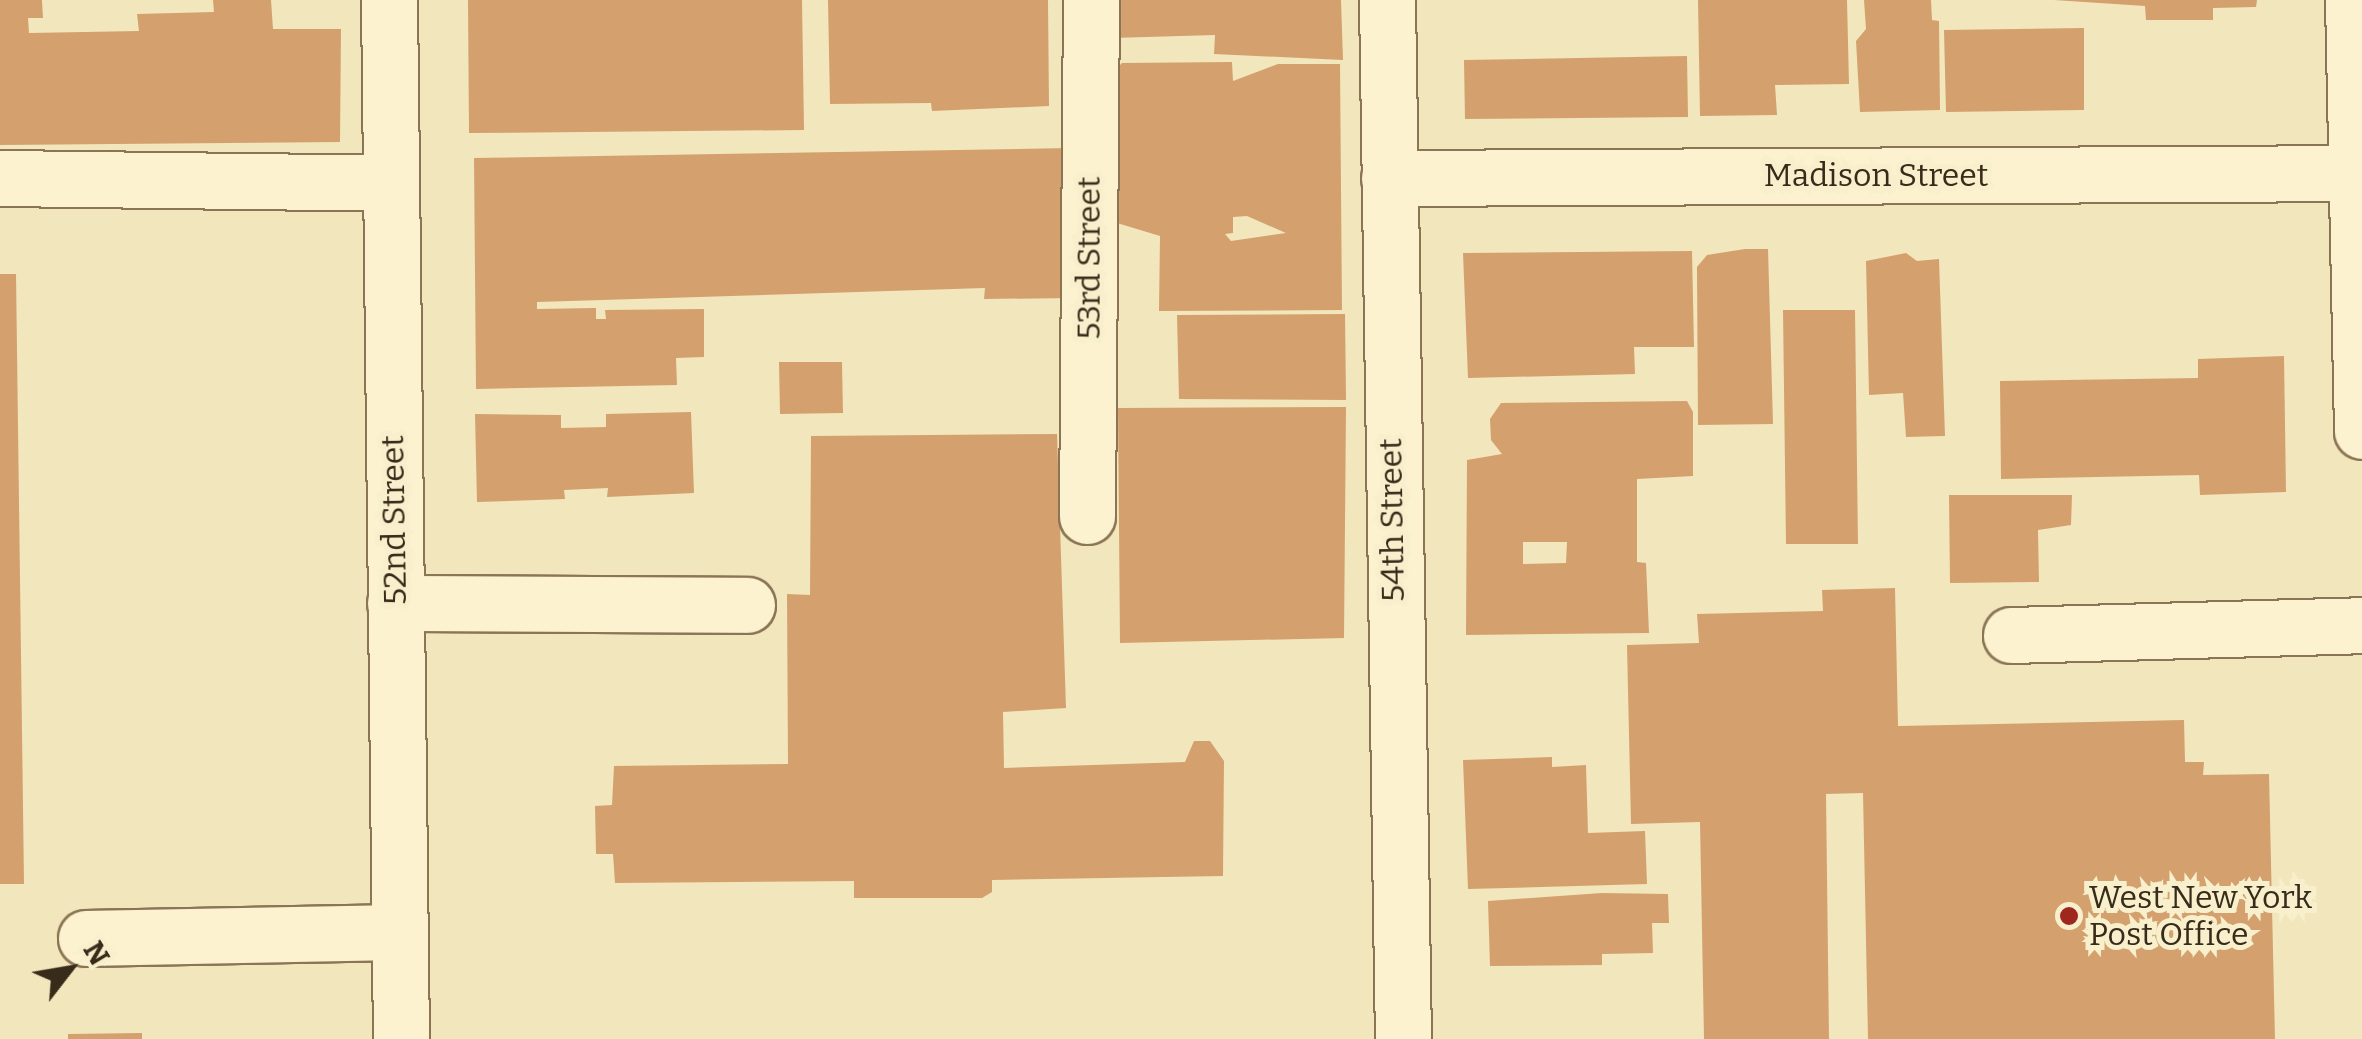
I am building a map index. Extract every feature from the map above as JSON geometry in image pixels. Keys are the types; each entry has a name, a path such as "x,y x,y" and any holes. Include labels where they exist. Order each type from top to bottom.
{"street":[{"name":"52nd Street","path":"389,0 400,1039"},
{"name":"53rd Street","path":"1087,516 1091,0"},
{"name":"54th Street","path":"1388,0 1403,1039"},
{"path":"2352,0 2359,172 2362,431"},
{"name":"Madison Street","path":"1389,178 2359,172"},
{"path":"0,178 391,184"},
{"path":"395,602 747,605"},
{"path":"2011,635 2362,625"},
{"path":"86,938 397,932"}],"building":[{"path":"0,0 42,0 43,18 28,18 29,33 139,31 137,14 214,12 213,0 271,0 273,29 341,29 340,142 0,145"},
{"path":"468,0 802,0 804,130 469,133"},
{"path":"828,0 1048,0 1049,106 932,111 931,103 830,104"},
{"path":"1111,0 1341,0 1343,60 1214,54 1215,35 1112,38"},
{"path":"1698,0 1847,0 1849,84 1775,85 1777,115 1700,116"},
{"path":"1864,0 1931,0 1932,20 1939,21 1940,110 1860,112 1856,41 1866,29"},
{"path":"2054,0 2257,0 2256,7 2213,8 2213,20 2146,20 2145,6"},
{"path":"2084,28 2084,110 1946,112 1944,30"},
{"path":"1687,56 1688,117 1465,119 1464,60"},
{"path":"1232,62 1233,81 1278,64 1340,64 1342,310 1159,311 1160,236 1117,223 1114,71 1122,63","holes":["1247,216 1286,233 1231,241 1225,234 1233,233 1233,217"]},
{"path":"1071,148 1073,298 984,299 985,288 537,302 537,309 596,308 596,319 606,319 605,310 704,309 704,357 676,358 677,385 476,389 474,158"},
{"path":"1768,249 1773,424 1698,425 1697,267 1707,255"},
{"path":"1692,251 1694,347 1634,347 1635,374 1468,378 1463,253"},
{"path":"1906,253 1917,261 1939,259 1945,436 1906,437 1903,393 1869,395 1866,261"},
{"path":"0,274 16,274 24,884 0,884"},
{"path":"1783,310 1855,310 1858,544 1786,544"},
{"path":"1345,314 1346,400 1179,399 1177,315"},
{"path":"2284,356 2286,492 2200,495 2199,475 2001,479 2000,381 2198,378 2198,359"},
{"path":"779,362 842,362 843,413 780,414"},
{"path":"1687,401 1693,412 1693,476 1637,479 1637,562 1646,563 1649,633 1466,635 1467,460 1502,454 1491,440 1490,419 1501,403","holes":["1523,542 1567,542 1566,563 1523,564"]},
{"path":"1346,407 1344,638 1120,643 1118,408"},
{"path":"691,412 694,493 607,497 608,488 564,490 565,499 477,502 475,414 561,415 561,428 606,427 606,414"},
{"path":"1057,434 1066,708 1003,712 1004,768 1185,762 1194,741 1210,741 1224,761 1223,876 992,880 992,892 982,898 854,898 854,881 615,883 613,854 596,854 595,806 612,805 614,766 788,764 787,594 810,595 811,436"},
{"path":"1949,495 2072,495 2071,525 2038,530 2039,582 1950,583"},
{"name":"West New York Post Office","path":"1895,588 1898,726 2184,720 2185,762 2204,762 2203,775 2269,774 2275,1039 1868,1039 1863,793 1826,794 1829,1039 1704,1039 1700,822 1631,824 1627,645 1699,643 1697,614 1823,611 1822,590"},
{"path":"1552,757 1552,767 1586,765 1588,833 1645,831 1647,884 1468,889 1463,760"},
{"path":"1602,893 1668,894 1669,923 1652,923 1653,953 1602,954 1602,965 1490,966 1488,901"},
{"path":"142,1033 142,1039 68,1039 68,1034"}],"place":[{"name":"West New York Post Office","path":"2069,916"}]}
